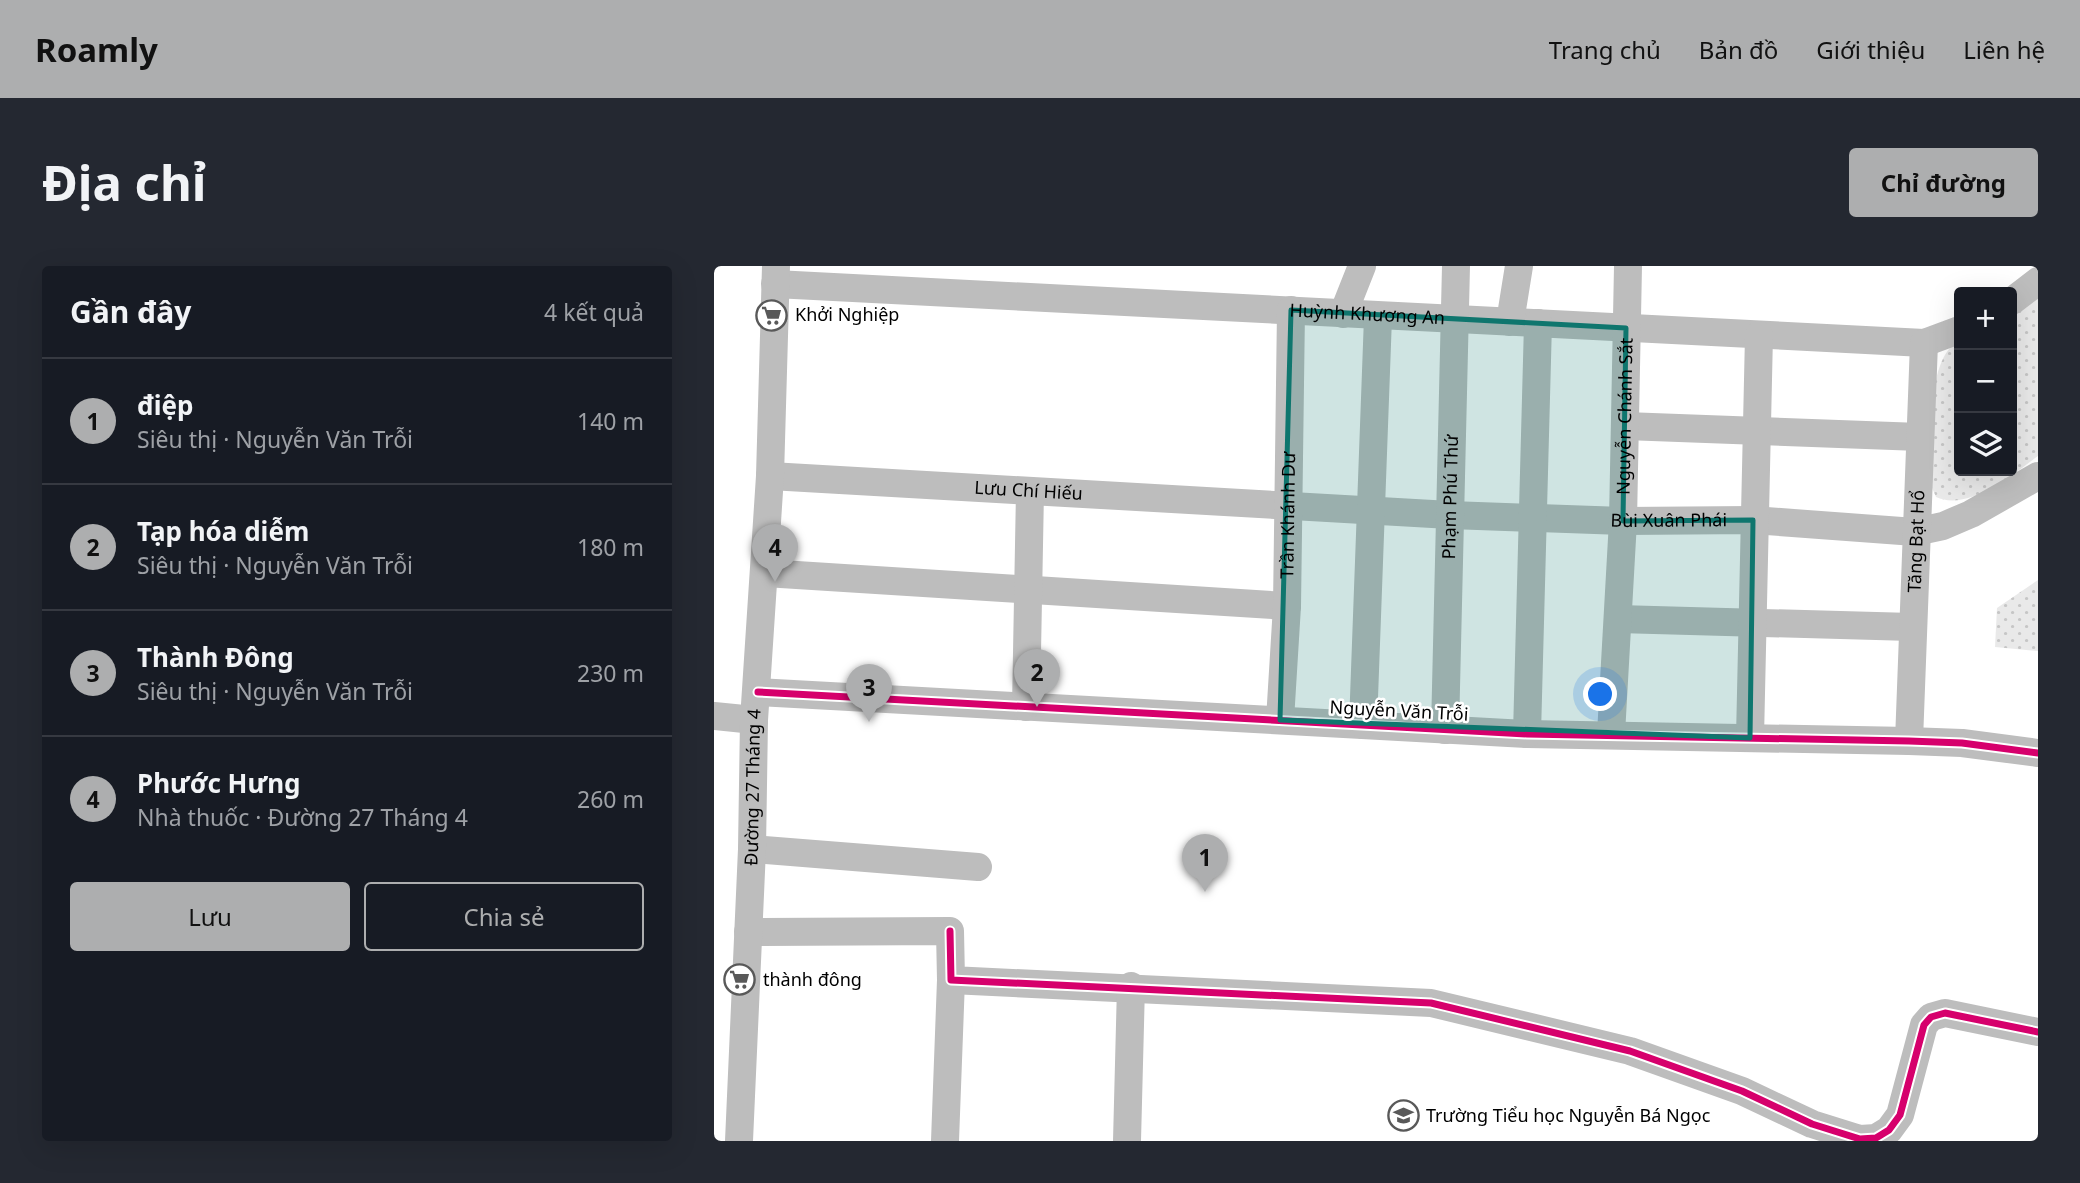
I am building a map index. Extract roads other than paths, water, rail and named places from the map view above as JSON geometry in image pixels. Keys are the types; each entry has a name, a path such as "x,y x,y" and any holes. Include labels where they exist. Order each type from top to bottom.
{"street":[{"path":"1343,314 1362,266"},
{"name":"Phạm Phú Thứ","path":"1445,730 1456,266"},
{"path":"1510,322 1519,266"},
{"name":"Nguyễn Chánh Sắt","path":"1611,734 1623,521 1628,266"},
{"name":"Huỳnh Khương An","path":"775,275 1378,317 1924,343 1954,332"},
{"name":"Đường 27 Tháng 4","path":"739,1141 752,849 754,720 758,692 770,476 775,275"},
{"path":"2017,297 2038,281"},
{"name":"Trần Khánh Dư","path":"1280,720 1287,606 1291,310"},
{"path":"1363,725 1378,317"},
{"path":"1527,734 1538,323"},
{"path":"1750,738 1759,335"},
{"name":"Tăng Bạt Hổ","path":"1909,741 1924,343"},
{"path":"1625,426 1920,437"},
{"name":"Lưu Chí Hiếu","path":"770,476 1287,505"},
{"name":"Bùi Xuân Phái","path":"1287,505 1450,515 1623,521 1753,520 1915,531 1943,526 1971,514 2038,476"},
{"path":"1026,707 1030,491"},
{"path":"765,573 1287,606"},
{"path":"1618,619 1912,627"},
{"name":"Nguyễn Văn Trỗi","path":"758,692 1527,734 1909,741 1962,743 2038,752"},
{"path":"714,716 754,720"},
{"path":"752,849 978,867"},
{"path":"748,932 950,931 951,980 945,1141"},
{"path":"951,980 1131,986 1431,1003 1496,1016 1630,1051 1742,1091 1812,1124 1860,1139 1876,1138 1889,1130 1900,1115 1924,1025 1931,1017 1945,1013 2038,1032"},
{"path":"1127,1141 1131,986"}],"place":[{"name":"Khởi Nghiệp","path":"772,315"},
{"name":"Phước Hưng","path":"775,582"},
{"name":"Tạp hóa diễm","path":"1037,707"},
{"name":"Thành Đông","path":"869,722"},
{"name":"điệp","path":"1205,892"},
{"name":"thành đông","path":"740,980"},
{"name":"Trường Tiểu học Nguyễn Bá Ngọc","path":"1403,1116"}]}
